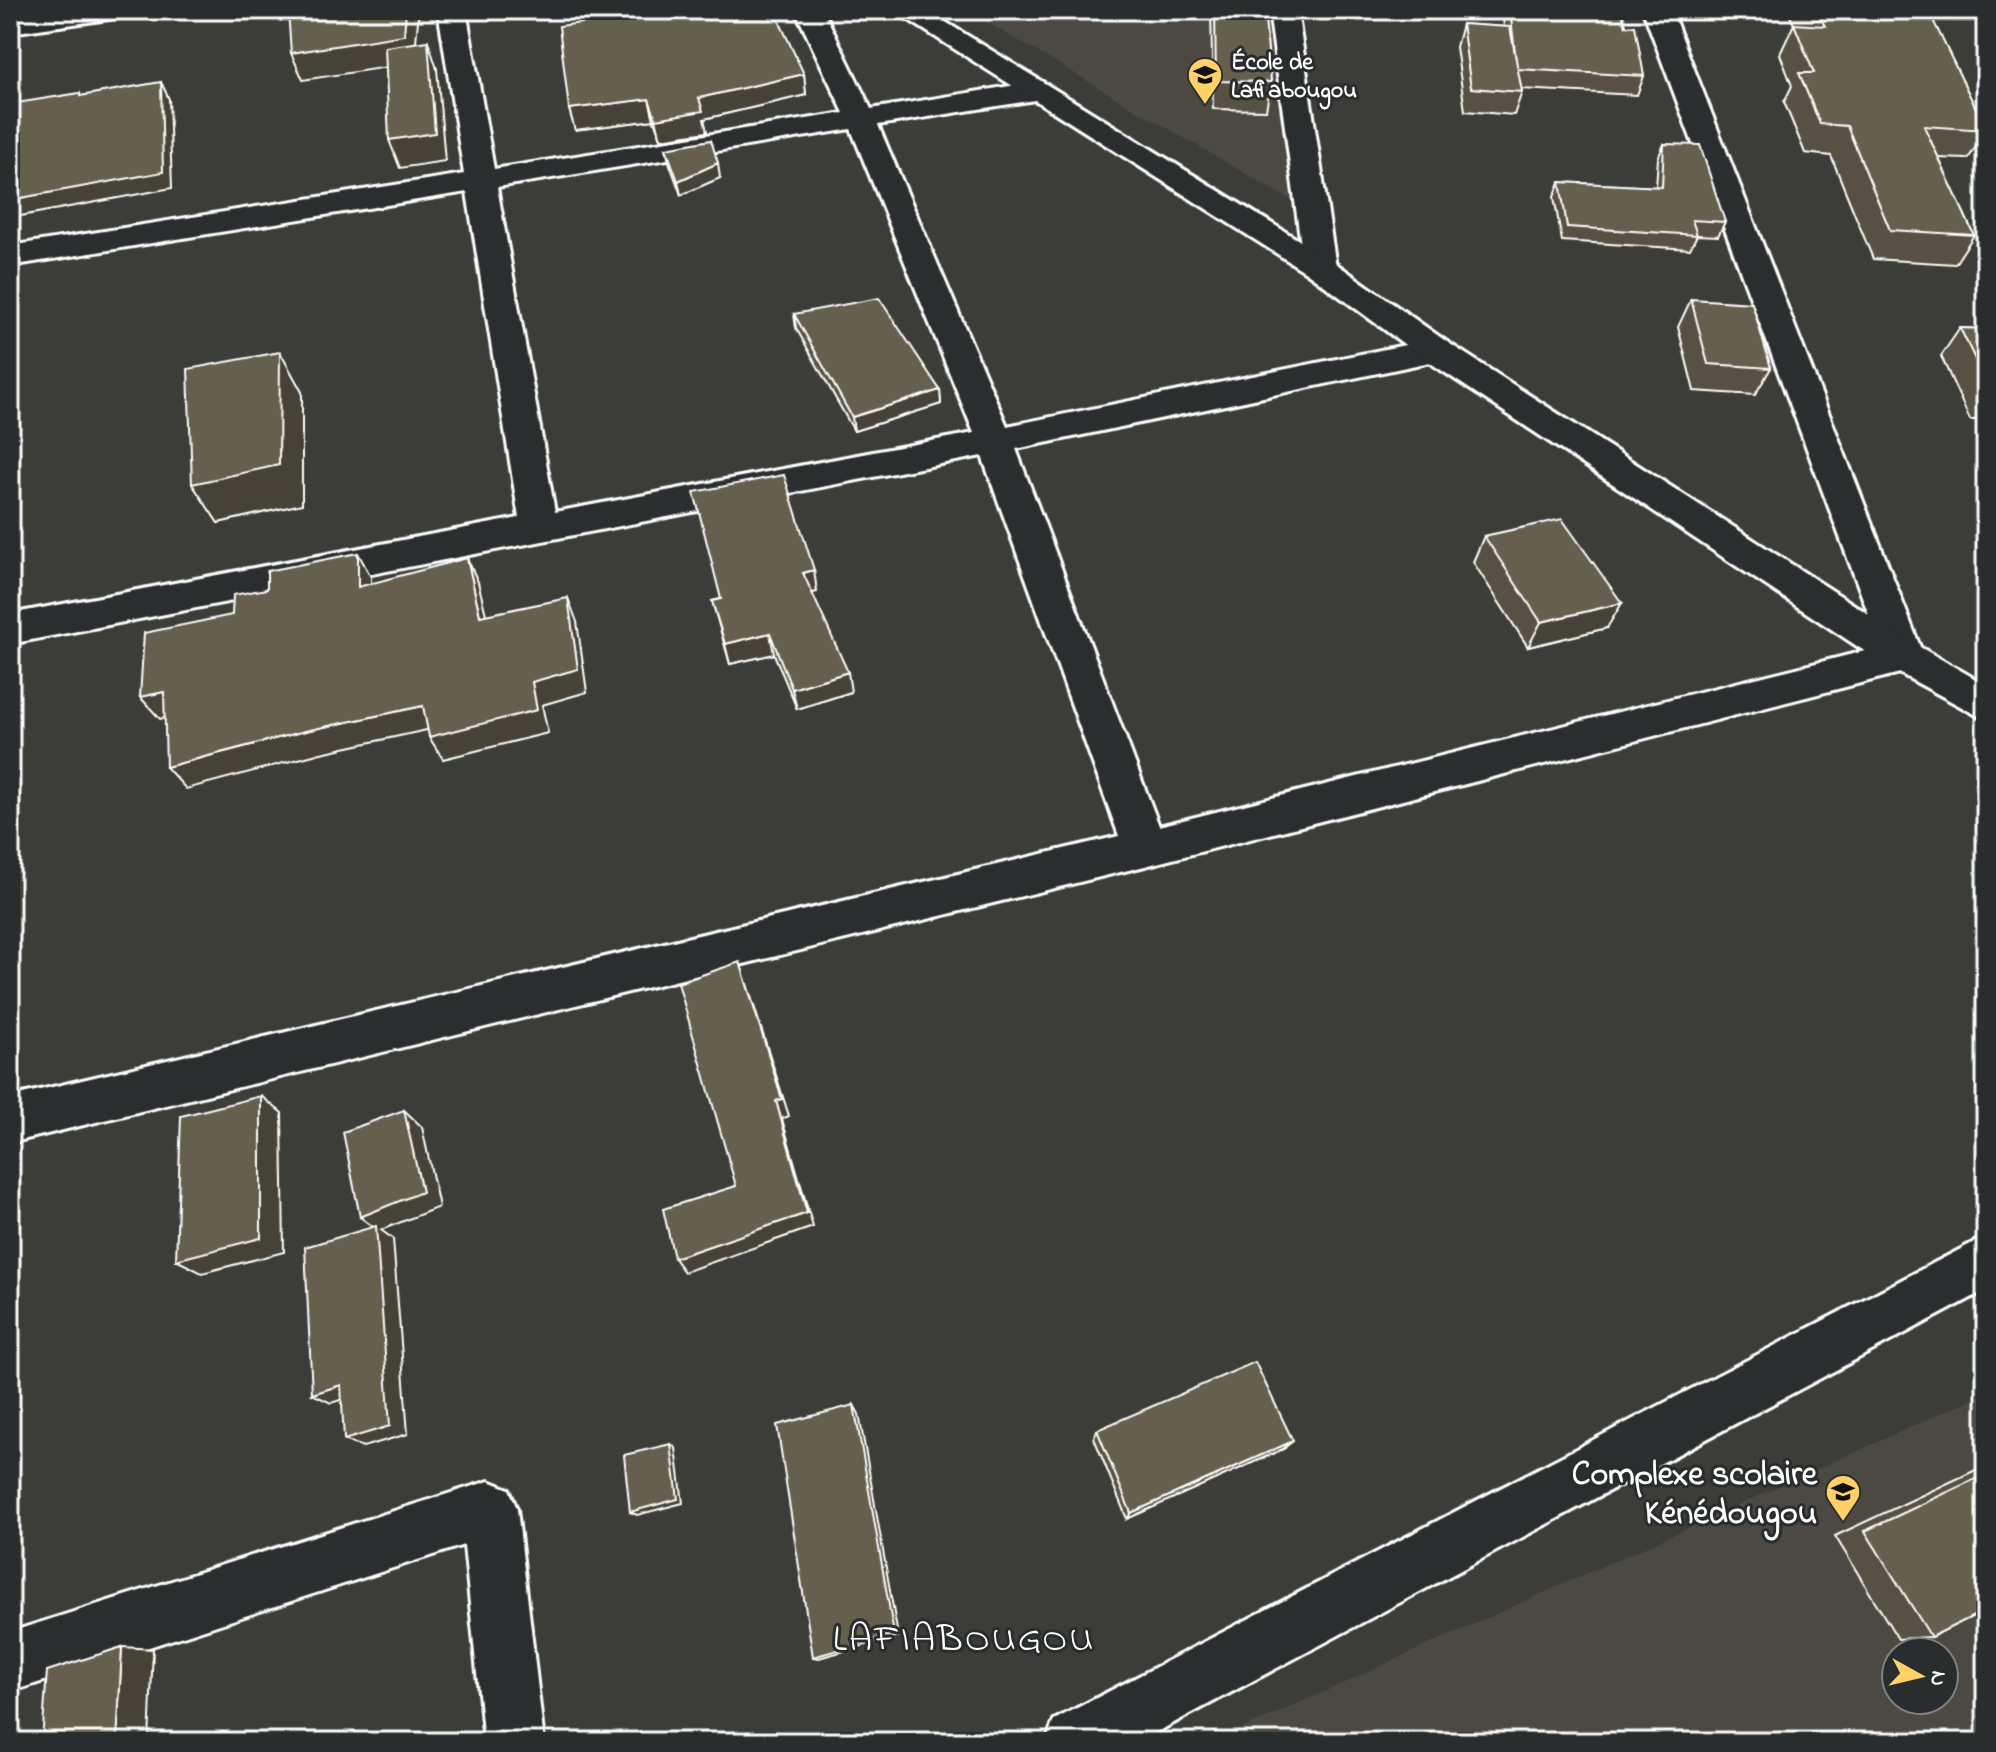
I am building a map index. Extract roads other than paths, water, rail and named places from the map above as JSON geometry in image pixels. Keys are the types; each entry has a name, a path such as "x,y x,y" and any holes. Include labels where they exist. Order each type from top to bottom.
{"street":[{"path":"10,25 116,10"},
{"path":"452,10 478,180 539,529"},
{"path":"809,10 863,118 995,441 1145,848"},
{"path":"907,10 1320,267 1435,350 1904,657 1986,704"},
{"path":"1283,10 1320,267"},
{"path":"1657,10 1904,657"},
{"path":"1908,10 1971,11 1986,35"},
{"path":"10,256 1035,91"},
{"path":"10,629 995,441 1435,350"},
{"path":"10,1120 1145,848 1904,657"},
{"path":"1076,1742 1986,1262"},
{"path":"10,1662 489,1509 514,1742"}],"place":[{"name":"École de Lafiabougou","path":"1205,106"},
{"name":"Complexe scolaire Kénédougou","path":"1843,1523"}],"district":[{"name":"LAFIABOUGOU","path":"964,1637"}]}
